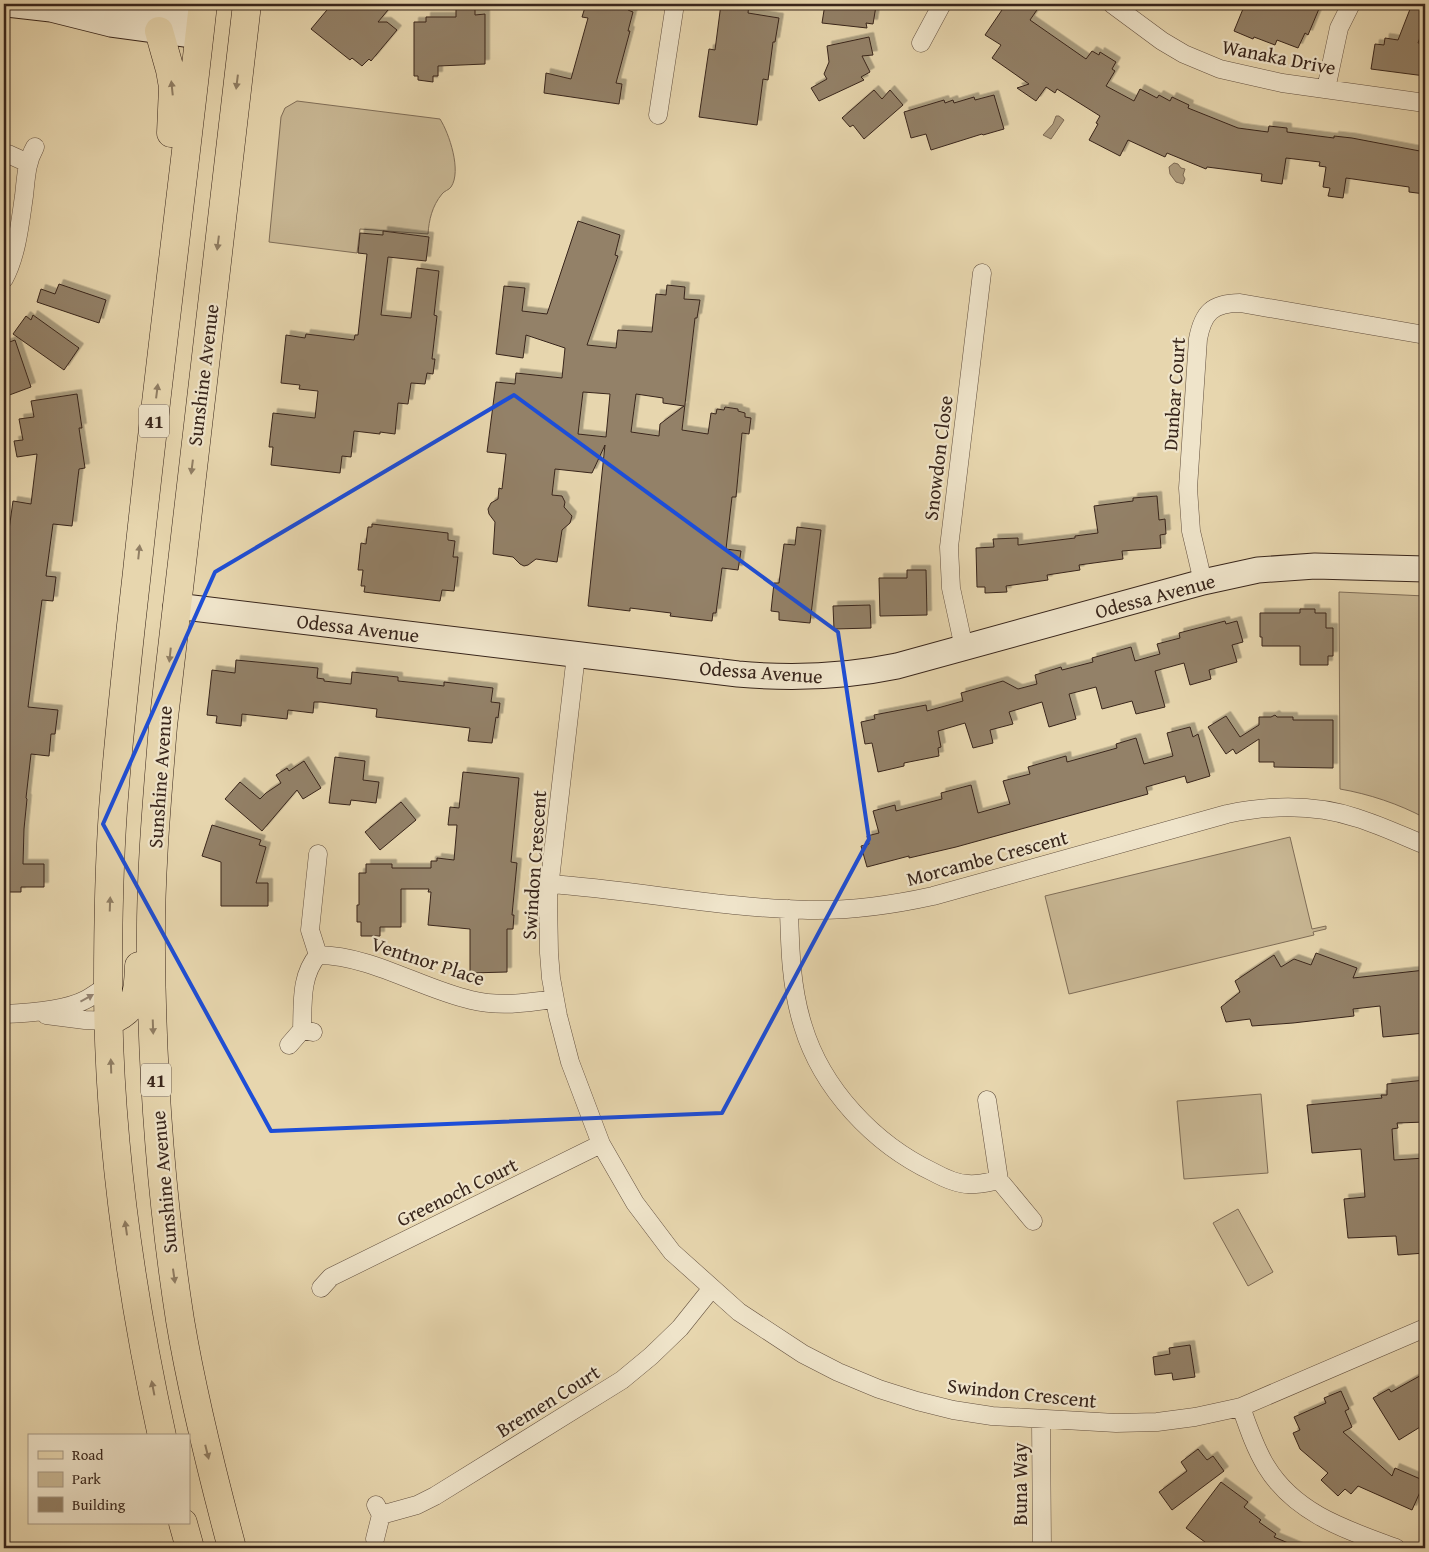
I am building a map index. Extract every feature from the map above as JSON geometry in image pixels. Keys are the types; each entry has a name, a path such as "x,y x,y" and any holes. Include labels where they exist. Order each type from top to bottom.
{"main road":[{"path":"202,19 244,21"},
{"name":"Sunshine Avenue","path":"162,1434 140,1326 124,1206 111,1076 108,986 113,814 134,601 202,19"},
{"name":"Sunshine Avenue","path":"232,1548 204,1442 192,1384 181,1323 164,1198 157,1112 151,949 155,836 162,726 244,21"},
{"path":"159,31 170,70 173,94 169,159 175,242"},
{"path":"134,601 176,606"},
{"path":"109,1021 126,1012 136,998 139,984 141,909 155,836"},
{"path":"183,1524 190,1548"}],"street":[{"path":"6,4 51,9 112,9 187,14 202,19"},
{"path":"658,115 675,4"},
{"path":"920,44 942,4"},
{"name":"Wanaka Drive","path":"1112,4 1162,41 1184,54 1220,70 1274,81 1425,103"},
{"path":"1326,89 1339,28 1351,4"},
{"path":"51,9 111,24 159,31 202,19"},
{"path":"4,279 9,269 20,222 32,155 8,154"},
{"name":"Snowdon Close","path":"964,648 951,588 949,547 982,273"},
{"name":"Dunbar Court","path":"1203,582 1191,532 1188,488 1198,339 1200,326 1206,316 1214,308 1224,303 1240,303 1425,336"},
{"name":"Odessa Avenue","path":"176,606 746,674 804,678 874,671 1203,582 1258,570 1324,566 1425,568"},
{"name":"Swindon Crescent","path":"576,654 550,884 548,934 554,999 570,1062 601,1144 635,1204 672,1252 739,1312 796,1350 838,1372 879,1390 916,1402 992,1416 1116,1423 1157,1422 1195,1417 1241,1407 1425,1328"},
{"name":"Morcambe Crescent","path":"550,884 789,909 856,908 914,900 1227,814 1253,809 1304,808 1337,813 1364,820 1425,845"},
{"path":"289,1045 308,1031 304,982 308,970 318,955 310,930 318,854"},
{"path":"789,909 791,963 803,1026 829,1080 850,1108 896,1152 926,1169 952,1181 968,1184 998,1180"},
{"name":"Ventnor Place","path":"318,955 331,955 368,963 471,1000 505,1004 554,999"},
{"path":"31,1013 74,1004 85,1000 108,986"},
{"path":"4,1014 31,1013 109,1021"},
{"path":"986,1100 998,1180 1033,1220"},
{"name":"Greenoch Court","path":"324,1278 601,1144"},
{"name":"Bremen Court","path":"375,1539 378,1510 410,1507 435,1496 622,1380 680,1328 712,1288"},
{"path":"1241,1407 1256,1446 1267,1467 1279,1483 1297,1501 1319,1517 1338,1527 1396,1548"},
{"name":"Buna Way","path":"1041,1420 1042,1548"}],"highlighted area":[{"path":"514,395 838,632 869,839 722,1113 271,1131 103,824 215,572"}],"green space":[{"path":"297,101 440,119 453,152 455,172 451,187 442,194 433,208 428,234 360,229 357,253 269,242 281,117 285,108"},
{"path":"1339,592 1425,596 1425,818 1384,800 1340,789"},
{"path":"1290,837 1312,929 1326,926 1326,929 1313,932 1314,935 1069,994 1045,896"},
{"path":"1261,1094 1268,1173 1184,1179 1177,1101"},
{"path":"1238,1209 1273,1272 1248,1286 1213,1223"}],"shaded area":[{"path":"1056,116 1064,120 1051,139 1043,135 1053,124"},
{"path":"1174,163 1185,169 1183,184 1176,182 1170,174 1169,167"}],"building":[{"path":"332,4 393,4 378,22 387,22 397,30 371,61 369,59 362,66 352,58 350,60 311,29"},
{"path":"586,4 630,4 628,10 633,12 628,31 630,31 616,83 622,84 619,104 544,93 546,73 571,79 588,18 582,17"},
{"path":"721,4 749,4 748,13 779,18 775,42 773,42 768,80 763,79 757,125 699,117 709,49 715,50"},
{"path":"825,4 876,6 873,24 866,23 867,28 822,23"},
{"path":"1006,4 1041,4 1030,20 1086,59 1092,51 1099,55 1100,52 1116,62 1112,69 1115,71 1106,86 1134,101 1140,89 1157,98 1159,95 1170,101 1172,97 1189,105 1188,108 1238,128 1268,132 1269,126 1287,128 1287,132 1334,138 1334,136 1352,138 1425,152 1425,194 1409,192 1409,187 1346,178 1343,198 1328,196 1330,188 1323,187 1326,167 1319,166 1320,162 1286,158 1282,184 1261,181 1262,174 1207,167 1206,169 1167,153 1165,157 1128,140 1120,156 1089,140 1098,124 1096,123 1100,116 1057,89 1055,93 1046,87 1036,101 1017,88 1029,84 992,58 1001,45 985,35"},
{"path":"1245,4 1321,4 1308,35 1305,33 1298,48 1277,40 1275,45 1234,31"},
{"path":"1412,4 1425,4 1425,24 1418,43 1425,44 1425,76 1371,69 1375,44 1384,45 1385,38 1398,40"},
{"path":"456,9 475,9 475,15 485,14 485,64 438,66 438,76 433,76 433,82 418,80 418,76 414,76 414,22 426,22 426,17 456,17"},
{"path":"869,37 873,55 862,56 870,72 861,77 864,80 819,101 811,88 827,79 824,74 829,62 827,46"},
{"path":"874,90 882,99 890,90 903,105 864,139 853,125 850,127 842,118"},
{"path":"994,95 1004,129 931,150 926,134 911,138 904,112 944,100 945,103 953,100 954,103 974,97 975,100"},
{"path":"578,221 620,235 615,255 618,256 587,345 616,348 618,330 652,332 656,294 666,295 667,285 685,287 684,299 700,300 697,318 695,318 682,430 708,434 711,413 716,414 717,409 724,410 725,407 738,409 738,411 745,413 745,417 751,418 749,434 742,433 736,497 732,497 726,549 741,551 738,570 722,568 716,613 713,613 712,621 670,616 671,613 630,608 630,611 588,606 605,445 592,473 555,469 552,495 562,496 565,502 564,507 572,516 570,523 562,530 557,562 536,559 524,566 513,557 493,554 495,522 488,509 491,503 498,499 499,488 502,489 506,454 487,452 496,382 515,384 516,373 562,378 565,348 526,335 523,358 496,354 504,286 525,288 522,311 547,314","holes":["583,392 610,394 606,437 578,434","636,394 663,398 663,403 684,406 660,424 659,436 631,432"]},
{"path":"383,231 429,237 426,261 388,257 381,315 411,318 417,268 439,271 434,315 437,316 432,359 435,359 433,374 427,373 425,384 411,383 408,404 398,403 395,434 354,431 351,457 342,456 340,473 271,465 273,447 269,447 273,413 315,418 318,391 299,389 300,385 281,383 286,335 305,338 306,334 354,340 355,335 358,335 367,254 358,253 360,233 383,235"},
{"path":"59,284 106,300 99,323 37,302 41,289 55,294"},
{"path":"33,315 79,348 64,370 13,334 26,316 31,320"},
{"path":"15,340 31,387 4,397 4,344"},
{"path":"77,394 82,428 79,428 85,468 79,469 72,526 53,524 46,576 56,577 53,601 42,600 28,707 58,710 55,734 51,734 49,756 31,754 26,798 23,864 44,864 44,887 21,887 21,892 4,892 4,708 6,686 4,686 4,566 13,501 31,504 37,454 17,457 14,441 23,440 19,419 34,417 31,401"},
{"path":"1157,496 1159,520 1165,519 1166,534 1160,535 1161,548 1122,551 1123,559 1079,565 1080,570 1047,575 1048,580 1006,586 1007,592 985,593 985,587 977,587 976,548 994,547 993,539 1018,538 1018,545 1075,538 1075,536 1098,533 1094,506 1133,501 1133,498"},
{"path":"372,524 448,533 448,540 455,541 453,557 458,557 454,591 442,590 440,601 364,592 365,586 361,586 363,570 358,570 361,543 366,544 368,527 372,527"},
{"path":"797,527 821,530 810,623 779,620 779,612 771,611 774,583 779,583 784,544 795,545"},
{"path":"907,570 926,570 927,615 880,616 879,578 907,578"},
{"path":"870,605 871,628 834,629 833,606"},
{"path":"1300,609 1315,609 1315,613 1326,613 1326,628 1333,628 1333,656 1328,656 1328,665 1300,665 1300,646 1262,646 1260,613 1300,613"},
{"path":"1225,621 1226,624 1237,621 1243,642 1232,645 1237,662 1209,670 1211,679 1190,685 1184,663 1155,671 1165,707 1136,714 1132,701 1102,709 1096,687 1069,694 1076,719 1049,727 1042,702 1009,712 1013,724 990,730 993,743 973,748 965,723 938,731 941,747 938,748 939,756 904,763 904,766 878,772 872,743 865,744 861,722 875,719 874,715 926,705 927,711 963,701 961,693 1003,681 1018,689 1037,684 1035,675 1061,667 1062,670 1093,662 1092,658 1131,647 1135,661 1160,654 1157,644 1180,638 1179,633"},
{"path":"236,660 318,668 317,678 324,679 324,681 351,684 352,672 398,677 398,681 444,686 444,682 493,688 491,702 500,703 492,743 468,741 470,728 376,717 377,709 321,702 314,702 313,713 288,710 287,719 242,714 241,726 216,723 217,716 207,715 212,670 235,673"},
{"path":"1275,715 1277,717 1293,717 1293,720 1333,720 1333,768 1274,767 1274,762 1259,762 1259,739 1236,754 1233,749 1226,754 1208,727 1226,716 1240,737 1259,725 1259,717"},
{"path":"1190,727 1193,737 1198,734 1210,776 1187,783 1185,776 1146,787 1148,794 956,847 909,858 909,856 867,867 861,846 869,844 867,836 879,833 873,811 895,805 896,811 942,799 941,793 971,785 978,813 1010,804 1003,781 1030,774 1028,767 1066,756 1067,762 1117,748 1116,744 1136,738 1144,764 1173,756 1167,733"},
{"path":"335,757 365,761 363,780 379,782 376,803 351,800 350,805 329,803"},
{"path":"304,761 321,788 303,799 297,790 262,831 225,799 240,782 260,799 281,783 276,775 287,768 289,771"},
{"path":"463,772 519,778 511,862 517,863 512,915 514,915 513,929 507,929 507,972 470,973 470,929 428,925 431,892 428,892 429,889 401,889 401,927 380,927 380,936 361,936 361,922 357,922 359,873 366,873 366,864 392,864 392,868 431,868 431,861 437,861 437,858 454,860 457,825 448,825 450,807 459,808"},
{"path":"401,802 416,820 380,850 365,832"},
{"path":"212,825 261,840 259,845 266,847 256,883 268,883 268,906 221,906 221,862 202,856"},
{"path":"1316,953 1357,968 1353,978 1425,970 1425,1033 1383,1037 1380,1006 1353,1009 1354,1016 1293,1023 1252,1026 1250,1019 1226,1022 1221,1007 1240,992 1235,981 1274,955 1281,967 1294,959 1311,965"},
{"path":"1425,1080 1425,1122 1397,1123 1398,1128 1392,1129 1394,1160 1425,1158 1425,1253 1398,1255 1396,1236 1348,1238 1344,1199 1365,1197 1361,1149 1312,1153 1307,1105 1382,1098 1381,1095 1387,1095 1387,1084"},
{"path":"1190,1345 1195,1377 1173,1380 1172,1373 1155,1375 1153,1357 1170,1354 1169,1348"},
{"path":"1425,1373 1425,1424 1399,1440 1373,1398 1389,1389 1391,1392"},
{"path":"1341,1391 1349,1409 1345,1411 1352,1427 1343,1432 1392,1476 1395,1468 1425,1481 1412,1510 1358,1486 1351,1494 1345,1489 1338,1496 1321,1480 1328,1473 1300,1449 1293,1433 1300,1430 1294,1417 1326,1403 1324,1398"},
{"path":"1198,1449 1207,1460 1213,1456 1224,1471 1172,1510 1159,1492 1187,1471 1181,1462"},
{"path":"1221,1482 1248,1502 1244,1507 1261,1520 1259,1522 1276,1534 1274,1537 1300,1548 1213,1548 1186,1528"}]}
